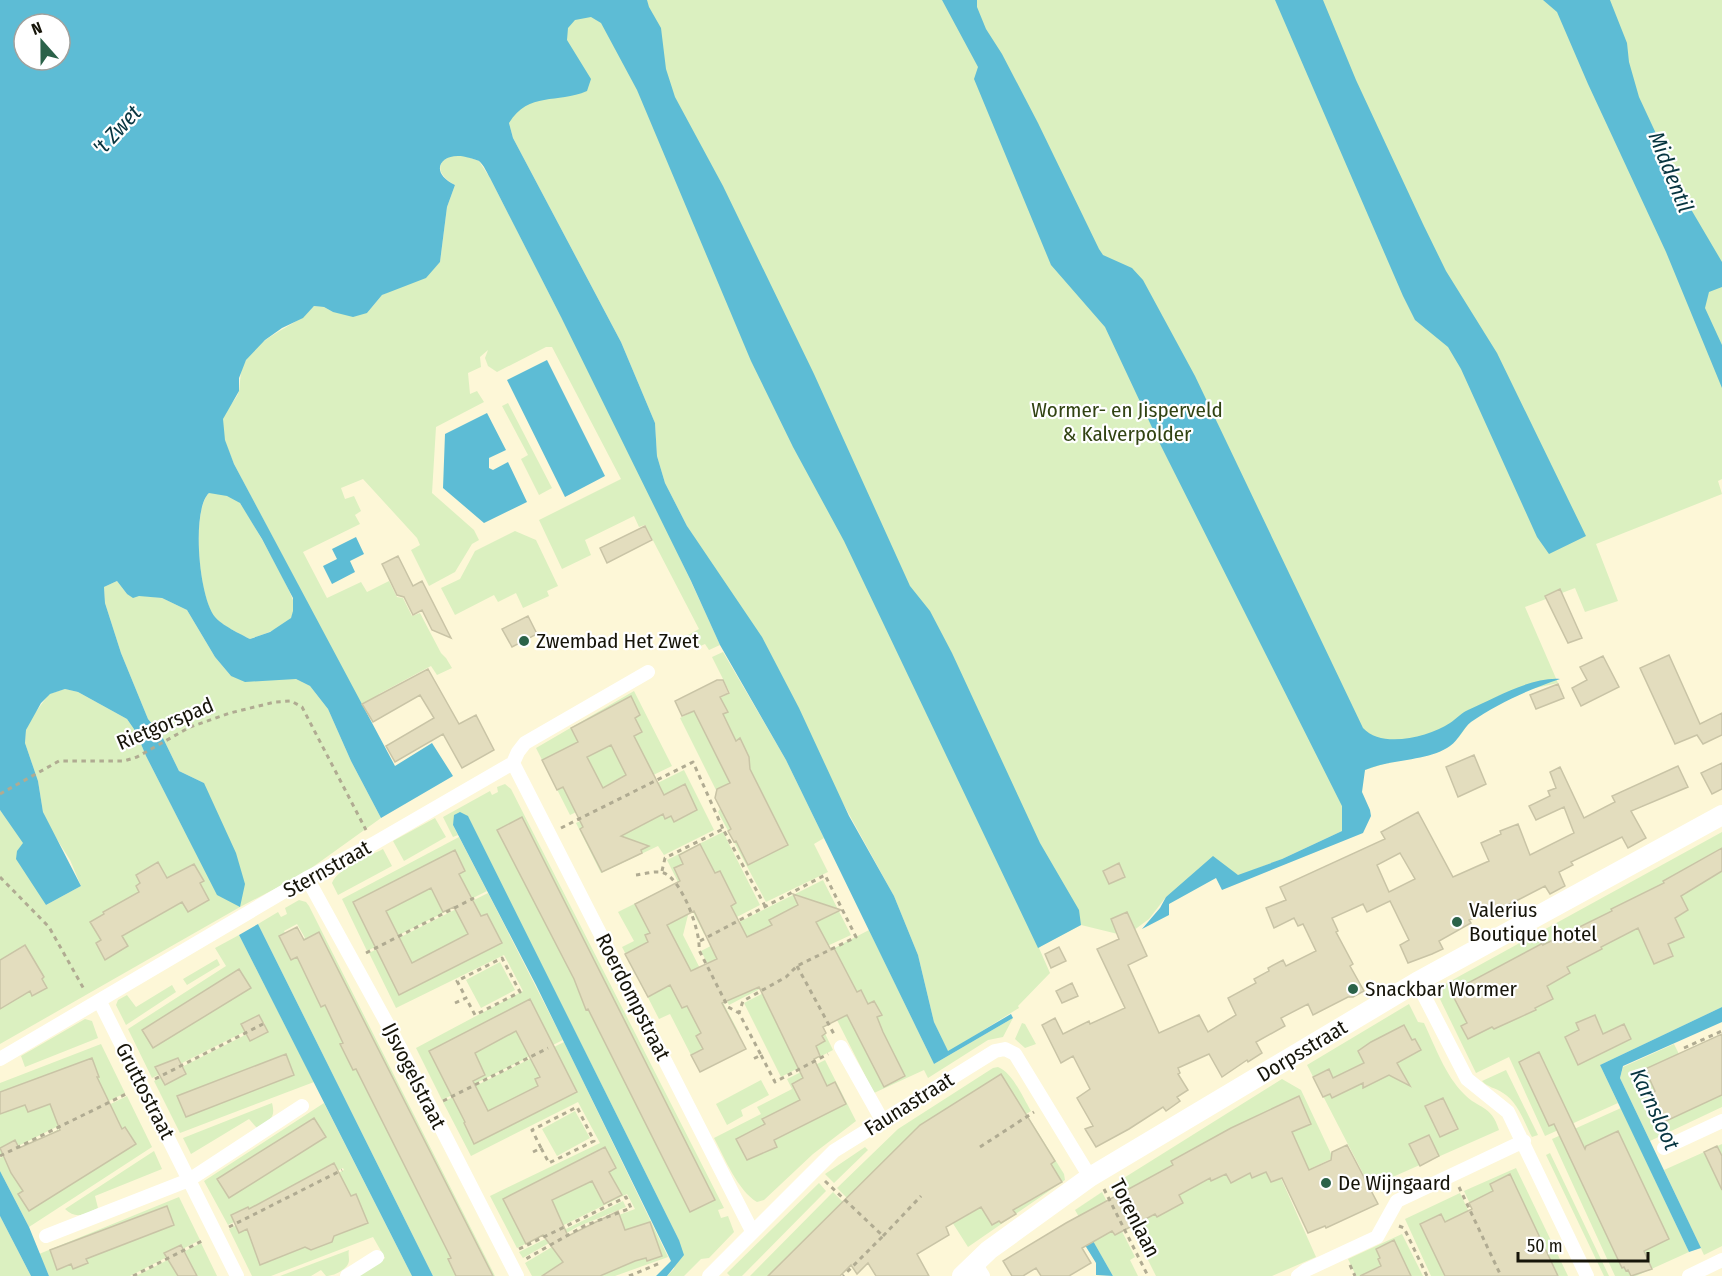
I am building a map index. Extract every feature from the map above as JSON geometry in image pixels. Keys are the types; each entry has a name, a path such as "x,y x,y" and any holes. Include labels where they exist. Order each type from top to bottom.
{"street":[{"name":"Sternstraat","path":"0,1059 97,1004 307,878 373,844 513,763 525,743 648,672"},
{"name":"Roerdompstraat","path":"513,763 752,1231"},
{"name":"Dorpsstraat","path":"974,1272 1030,1219 1093,1175 1417,982 1722,815"},
{"name":"IJsvogelstraat","path":"307,878 354,960 512,1266"},
{"path":"1417,982 1467,1079 1508,1112 1587,1276"},
{"name":"Gruttostraat","path":"97,1004 237,1276"},
{"path":"841,1047 882,1120"},
{"name":"Faunastraat","path":"709,1276 834,1151 995,1051 1005,1049 1015,1054 1093,1175"},
{"path":"46,1236 189,1180 302,1106"},
{"path":"1664,1148 1722,1121"},
{"path":"1298,1276 1306,1270 1377,1237 1397,1201 1524,1142"},
{"path":"347,1276 377,1257"},
{"path":"1690,1276 1722,1260"}],"path":[{"name":"Rietgorspad","path":"0,794 40,771 65,760 124,761 200,723 245,709 285,701 298,704 304,711 373,844"},
{"path":"550,833 693,762 723,829 765,906"},
{"path":"662,872 665,858 723,829"},
{"path":"636,874 662,872 675,879 693,918 700,941 699,950 728,1007 739,1013 775,1082 841,1047 797,966"},
{"path":"700,941 825,875 856,937 797,966 786,977 743,1001 739,1013"},
{"path":"0,877 49,927 97,1004"},
{"path":"354,960 474,898"},
{"path":"502,958 520,992 475,1016 466,998 457,981 502,958"},
{"path":"455,1003 466,998"},
{"path":"1684,1048 1722,1031"},
{"path":"430,1108 548,1048"},
{"path":"751,1060 761,1054"},
{"path":"980,1147 1046,1105"},
{"path":"577,1107 594,1140 549,1163 541,1148 532,1130 577,1107"},
{"path":"533,1152 541,1148"},
{"path":"133,1276 342,1170"},
{"path":"814,1170 883,1236"},
{"path":"1454,1174 1501,1276"},
{"name":"Torenlaan","path":"1093,1175 1148,1276"},
{"path":"843,1276 921,1196"},
{"path":"626,1197 632,1208 584,1226 512,1266 626,1197"},
{"path":"1387,1220 1404,1228 1427,1276"},
{"path":"629,1276 660,1263"}],"green space":[{"name":"Wormer- en Jisperveld & Kalverpolder","path":"0,0 1722,0 1722,479 1718,481 1722,494 1596,544 1618,601 1585,612 1575,588 1525,607 1558,683 1499,696 1476,710 1459,737 1429,755 1393,761 1365,770 1342,831 1282,859 1225,881 1216,862 1166,897 1149,919 1126,936 1081,925 1041,946 1039,948 1050,973 1018,1006 1019,1008 948,1052 934,1022 918,955 894,896 665,483 657,456 655,423 621,342 513,138 509,123 0,344"},
{"path":"460,154 479,161 490,178 637,468 720,645 709,650 705,644 693,649 686,636 699,629 645,525 639,527 634,516 585,540 591,555 562,569 539,520 621,479 552,347 546,347 497,372 488,366 485,358 488,350 480,357 481,367 468,373 470,394 477,391 484,402 436,427 432,493 474,530 479,540 472,544 455,572 429,586 411,550 420,545 417,538 363,479 341,488 345,499 354,496 361,511 355,515 360,524 303,552 327,598 361,582 367,592 389,581 397,597 403,598 412,616 420,613 441,653 452,668 437,675 431,666 379,694 382,701 364,710 234,464 224,436 223,419 239,391 241,372 246,360 270,337 298,320 314,306 324,307 333,312 367,313 382,295 433,269 440,262 447,207 455,185 448,181 440,167 445,159"},
{"path":"508,403 552,488 539,495 521,459 528,455 502,406"},
{"path":"209,493 225,495 239,502 285,581 293,600 293,614 287,622 272,631 250,639 215,618 209,608 201,574 199,535 203,503"},
{"path":"515,531 536,540 558,586 547,591 549,596 523,608 516,593 498,602 494,595 455,615 441,588 460,579 475,551"},
{"path":"117,581 127,594 162,598 187,610 215,657 231,676 296,679 310,686 328,709 351,761 381,818 303,874 240,907 0,1044 0,810 24,843 46,905 81,886 70,860 43,812 38,781 25,743 26,730 32,717 49,694 65,689 78,692 127,719 136,732 184,830 204,783 179,771 162,736 148,719 121,653 105,603 104,587"},
{"path":"723,652 786,760 824,838 814,844 828,872 766,902 718,812 723,804 680,718 730,693 712,657"},
{"path":"634,691 672,766 570,815 536,748"},
{"path":"684,770 714,830 664,855 658,846 601,873 576,823"},
{"path":"505,784 511,789 724,1208 718,1210 721,1218 728,1216 734,1232 709,1258 701,1259 684,1276 667,1276 674,1269 679,1240 468,817 462,814 455,818 453,825 458,835 453,837 443,817 490,791 492,795 498,792 497,787"},
{"path":"435,818 446,837 404,861 393,841"},
{"path":"723,832 760,905 704,934 667,860"},
{"path":"1722,832 1722,1007 1600,1065 1618,1103 1545,1136 1509,1057 1476,1073 1437,993 1447,983"},
{"path":"459,837 487,891 367,951 342,899"},
{"path":"383,849 392,866 338,895 332,883 335,878 354,863"},
{"path":"823,880 851,935 786,965 781,978 729,1005 701,951 738,932 735,924"},
{"path":"674,884 688,915 683,935 712,992 717,991 739,1033 692,1057 670,1014 659,1019 622,947 634,941 618,912"},
{"path":"488,893 563,1040 442,1100 416,1048 523,991 504,955 396,1008 369,953"},
{"path":"299,900 306,902 309,906 495,1276 433,1276 258,924 278,912 281,917 287,914 285,908","holes":["297,924 305,938 291,945 284,931"]},
{"path":"869,930 934,1064 1013,1018 1003,1037 988,1040 928,1078 924,1070 874,1093 837,1020 826,1017 800,966"},
{"path":"239,935 314,1082 180,1133 154,1081 265,1025 264,1022 152,1078 128,1029 226,966 215,948"},
{"path":"217,959 220,965 187,985 183,979"},
{"path":"500,962 515,990 481,1008 466,980"},
{"path":"797,976 833,1050 781,1077 744,1003"},
{"path":"172,985 176,992 126,1025 116,1005 118,1000 127,995 136,1007"},
{"path":"1409,1004 1418,1022 1424,1023 1451,1078 1469,1099 1488,1111 1499,1130 1370,1187 1307,1065"},
{"path":"85,1019 92,1021 98,1038 25,1067 21,1056"},
{"path":"1022,1023 1025,1024 1036,1044 1025,1048 1015,1039"},
{"path":"1722,1034 1722,1107 1650,1141 1620,1078 1623,1067 1674,1044 1679,1054"},
{"path":"564,1042 668,1257 615,1276 532,1276 525,1263 584,1228 635,1209 627,1194 517,1248 490,1196 600,1143 578,1102 471,1156 443,1102"},
{"path":"101,1044 125,1093 0,1155 0,1083"},
{"path":"825,1060 856,1121 813,1154 764,1200 757,1202 738,1182 714,1138 761,1114 757,1107 792,1089 787,1079"},
{"path":"998,1067 1013,1080 1031,1111 977,1145 980,1150 1029,1118 1064,1174 1065,1180 968,1247 952,1222 882,1233 837,1188 898,1129"},
{"path":"1506,1070 1538,1135 1532,1137 1520,1113 1508,1097 1482,1081"},
{"path":"1282,1079 1301,1090 1333,1158 1301,1173 1280,1176 1316,1257 1272,1276 1156,1276 1111,1186"},
{"path":"761,1080 769,1095 741,1110 743,1116 727,1125 716,1104"},
{"path":"127,1096 152,1147 29,1227 0,1171 0,1158"},
{"path":"272,1103 272,1116 257,1128 249,1119 191,1154 183,1138"},
{"path":"324,1103 412,1276 358,1276 385,1258 373,1237 271,1276 252,1276 229,1229 344,1170 343,1168 228,1225 204,1181"},
{"path":"1621,1108 1689,1252 1636,1276 1615,1276 1552,1139"},
{"path":"575,1111 590,1138 557,1156 542,1129"},
{"path":"1722,1144 1722,1246 1704,1255 1664,1170"},
{"path":"865,1147 868,1150 834,1183 825,1174"},
{"path":"154,1151 162,1169 95,1196 98,1208 89,1212 77,1215 65,1209"},
{"path":"1550,1153 1609,1276 1604,1276 1546,1155"},
{"path":"1516,1168 1568,1276 1504,1276 1464,1191"},
{"path":"819,1183 826,1191 742,1276 730,1276 727,1273"},
{"path":"833,1192 878,1237 840,1276 750,1276"},
{"path":"1102,1192 1135,1257 1130,1260 1138,1276 1113,1276 1075,1210"},
{"path":"1460,1193 1499,1276 1431,1276 1405,1219"},
{"path":"179,1197 200,1240 130,1276 49,1276 39,1254"},
{"path":"623,1201 626,1207 577,1227 523,1258 519,1252"},
{"path":"0,1216 31,1276 0,1276"},
{"path":"1402,1234 1423,1276 1356,1276 1348,1259"},
{"path":"201,1243 217,1276 136,1276"},
{"path":"349,1250 347,1266 333,1275 326,1276 321,1270 311,1276 280,1276"}],"water":[{"name":"'t Zwet","path":"0,0 647,0 661,28 666,69 675,97 723,186 814,374 910,586 930,611 952,653 1040,843 1079,910 1081,925 1038,948 844,541 793,447 751,361 637,90 601,23 591,17 575,20 568,28 567,40 591,79 587,91 525,106 509,123 513,138 621,342 655,423 657,456 665,483 687,526 762,637 799,708 849,816 894,896 918,955 934,1022 948,1051 1011,1014 1013,1018 934,1064 786,760 720,645 691,581 561,317 490,178 479,161 460,156 446,159 440,168 441,174 455,185 447,207 440,262 426,278 382,295 367,313 353,317 314,306 303,318 282,328 265,340 246,360 239,378 239,391 223,419 225,440 234,464 395,766 432,743 453,776 381,818 351,761 328,709 310,686 296,679 245,682 231,676 215,657 187,610 162,598 139,596 133,598 117,581 104,587 105,603 121,653 148,719 162,736 179,771 204,783 236,853 245,884 240,907 217,895 136,732 127,719 78,692 65,689 50,694 41,703 26,730 25,743 38,781 43,812 81,886 46,905 16,859 17,851 23,843 0,810","holes":["209,493 227,496 240,503 293,598 291,618 270,632 250,639 221,623 215,617 209,607 201,574 199,535 203,502"]},
{"path":"942,0 977,0 977,7 986,29 1002,54 1038,123 1099,249 1103,255 1132,268 1143,280 1195,376 1363,728 1382,738 1405,739 1418,736 1441,728 1465,711 1513,689 1537,681 1560,679 1514,697 1481,715 1442,751 1365,770 1362,792 1371,816 1363,833 1222,890 1216,878 1169,904 1169,915 1142,929 1166,897 1213,856 1238,875 1282,859 1342,831 1342,806 1157,438 1105,327 1051,265 974,79 978,67"},
{"path":"1275,0 1323,0 1356,80 1446,271 1497,353 1586,536 1549,554 1537,537 1461,369 1448,347 1415,320 1403,296"},
{"name":"Middentil","path":"1543,0 1610,0 1627,43 1629,62 1639,97 1692,211 1722,262 1722,287 1709,292 1705,308 1722,345 1722,388 1666,252 1557,12"},
{"path":"547,360 605,476 565,497 507,380"},
{"path":"487,413 506,450 489,458 489,468 493,470 508,462 527,502 484,523 443,488 445,434"},
{"path":"356,537 364,554 350,561 355,572 332,584 323,566 337,559 332,549"},
{"path":"460,812 468,816 679,1240 684,1255 667,1276 656,1276 671,1261 536,985 453,825 454,815"},
{"path":"258,924 433,1276 412,1276 239,935"},
{"path":"1722,1007 1722,1022 1623,1066 1620,1078 1701,1248 1689,1252 1600,1065"},
{"path":"0,1171 29,1227 49,1276 31,1276 0,1216"},
{"path":"1084,1225 1113,1276 1096,1275 1096,1263 1075,1229"}],"building":[{"path":"645,526 652,540 607,563 600,548"},
{"path":"398,556 413,586 422,581 451,638 432,630 422,610 413,615 404,597 397,595 382,564"},
{"path":"1560,589 1582,638 1568,643 1545,596"},
{"path":"528,616 537,634 512,647 502,629"},
{"path":"1669,655 1700,724 1722,713 1722,735 1703,744 1697,735 1675,744 1640,668"},
{"path":"1603,656 1619,687 1581,706 1572,688 1587,680 1580,667"},
{"path":"428,669 459,724 476,715 494,750 462,768 443,734 395,762 386,746 434,718 420,695 373,722 362,704"},
{"path":"717,680 723,680 729,693 720,697 728,712 723,714 736,741 740,738 749,757 750,769 788,845 748,865 736,841 734,842 728,831 731,829 715,798 717,789 730,783 694,711 682,716 675,701"},
{"path":"1558,684 1564,698 1536,709 1530,695"},
{"path":"631,696 640,715 635,718 642,732 634,736 664,795 685,784 697,810 674,822 671,816 665,819 663,814 621,836 649,846 641,850 642,853 602,872 580,829 583,827 563,787 557,790 542,760 578,742 571,728","holes":["611,745 626,775 603,788 587,757"]},
{"path":"1474,755 1486,784 1458,797 1446,767"},
{"path":"1722,763 1722,789 1712,794 1701,773"},
{"path":"1678,766 1688,787 1631,811 1646,838 1628,848 1622,837 1571,862 1573,865 1559,872 1565,886 1550,894 1545,886 1514,902 1469,920 1471,923 1439,941 1443,949 1408,963 1400,945 1409,940 1390,901 1367,912 1363,904 1332,918 1338,931 1336,932 1353,964 1350,966 1364,991 1313,1015 1308,1004 1281,1018 1285,1026 1256,1042 1262,1053 1222,1077 1209,1054 1178,1068 1180,1073 1178,1074 1188,1090 1177,1097 1180,1101 1166,1111 1163,1107 1096,1147 1085,1129 1093,1126 1077,1098 1090,1089 1073,1056 1061,1063 1042,1025 1055,1018 1063,1034 1089,1021 1090,1024 1125,1008 1097,949 1119,939 1111,919 1127,912 1147,956 1128,965 1159,1033 1199,1015 1208,1032 1236,1015 1228,998 1256,983 1254,979 1269,971 1268,968 1283,960 1286,966 1316,951 1303,924 1298,926 1294,918 1274,928 1266,908 1286,900 1280,887 1385,839 1381,832 1418,812 1453,877 1489,861 1481,843 1501,834 1500,831 1518,824 1530,855 1574,833 1564,807 1536,820 1529,806 1550,796 1548,791 1556,788 1550,772 1560,767 1584,818 1615,802 1612,796","holes":["1400,853 1415,879 1389,892 1377,865"]},
{"path":"522,817 715,1200 690,1212 497,830"},
{"path":"700,844 715,873 720,871 736,903 731,906 747,937 772,925 769,920 798,905 793,894 841,910 816,922 831,950 834,948 857,992 861,990 868,1004 874,1001 882,1015 877,1017 883,1032 905,1076 884,1087 847,1015 823,1027 826,1033 822,1036 825,1041 816,1046 820,1056 814,1059 827,1086 835,1082 846,1104 774,1140 777,1147 747,1160 736,1139 765,1124 762,1119 800,1100 792,1084 803,1078 759,987 722,1003 746,1049 700,1072 691,1055 703,1049 696,1036 701,1033 687,1006 682,1008 670,985 648,997 625,954 648,942 645,935 650,933 635,904 680,881 674,868 683,864 679,855","holes":["694,911 717,959 691,971 667,925"]},
{"path":"1722,848 1722,871 1681,896 1688,910 1675,918 1684,937 1668,944 1673,956 1654,964 1638,928 1567,967 1570,973 1547,986 1553,999 1535,1008 1536,1010 1468,1039 1461,1026 1467,1023 1451,992 1543,943 1543,945 1612,911 1611,909 1664,883 1663,881"},
{"path":"455,850 465,871 459,874 481,916 487,914 502,943 399,995 353,902","holes":["431,888 443,912 454,907 468,934 412,963 386,911"]},
{"path":"158,862 167,878 194,864 204,881 200,883 209,900 188,912 182,902 122,936 128,946 105,960 96,943 101,940 90,922 139,892 136,886 140,883 136,875"},
{"path":"1119,863 1125,877 1109,884 1103,871"},
{"path":"297,927 304,940 319,932 493,1276 456,1276 448,1259 451,1258 356,1069 353,1070 340,1044 343,1043 325,1005 321,1007 297,957 291,960 279,936"},
{"path":"25,945 44,977 42,979 47,988 32,996 30,991 0,1009 0,960"},
{"path":"1059,947 1066,961 1051,968 1045,954"},
{"path":"239,969 251,988 153,1048 142,1030"},
{"path":"1072,983 1078,996 1062,1003 1056,991"},
{"path":"530,999 577,1092 474,1144 429,1051","holes":["516,1031 540,1077 535,1079 538,1086 488,1111 473,1081 485,1075 475,1053"]},
{"path":"259,1015 268,1032 250,1041 241,1024"},
{"path":"1595,1015 1603,1034 1624,1024 1631,1039 1578,1065 1565,1037 1579,1030 1576,1023"},
{"path":"1404,1025 1412,1040 1415,1039 1421,1050 1397,1063 1410,1086 1389,1075 1363,1088 1363,1083 1332,1098 1330,1094 1323,1097 1313,1077 1329,1069 1333,1078 1364,1063 1358,1051"},
{"path":"1722,1034 1722,1095 1664,1122 1662,1117 1655,1120 1649,1107 1655,1104 1650,1093 1655,1091 1645,1069"},
{"path":"1539,1052 1585,1149 1586,1146 1618,1131 1669,1239 1644,1251 1652,1269 1631,1276 1628,1270 1622,1268 1554,1124 1549,1126 1519,1062"},
{"path":"286,1054 294,1075 186,1117 177,1096"},
{"path":"92,1058 99,1077 97,1077 122,1129 125,1127 136,1144 29,1211 18,1194 23,1191 11,1173 0,1148 15,1140 19,1148 60,1130 50,1104 28,1112 25,1105 0,1114 0,1092"},
{"path":"178,1058 186,1074 165,1085 155,1067"},
{"path":"1001,1074 1055,1161 1051,1164 1062,1182 1013,1210 1016,1214 1001,1223 999,1221 992,1225 981,1207 946,1227 949,1235 917,1254 929,1276 876,1276 868,1263 857,1274 851,1265 840,1276 768,1276 920,1125"},
{"path":"1299,1096 1311,1124 1292,1132 1309,1170 1331,1160 1332,1152 1347,1145 1378,1204 1326,1228 1325,1226 1308,1233 1282,1178 1271,1182 1266,1172 1252,1178 1250,1173 1231,1183 1226,1174 1211,1181 1210,1178 1179,1195 1183,1203 1157,1217 1155,1214 1115,1235 1112,1231 1082,1248 1091,1263 1069,1276 1041,1276 1036,1268 1023,1276 1012,1276 1003,1261 1066,1223 1173,1165 1171,1161 1231,1128"},
{"path":"1443,1098 1458,1129 1440,1137 1425,1106"},
{"path":"314,1118 326,1137 229,1198 217,1179"},
{"path":"1429,1135 1439,1156 1420,1166 1409,1144"},
{"path":"1717,1146 1722,1156 1722,1190 1704,1152"},
{"path":"605,1147 616,1168 609,1172 622,1195 604,1204 592,1181 552,1200 568,1236 618,1211 625,1230 650,1222 662,1256 647,1261 646,1258 635,1261 600,1276 542,1276 563,1262 543,1235 526,1244 503,1199"},
{"path":"334,1163 351,1196 356,1194 368,1223 334,1236 332,1242 311,1250 305,1247 260,1265 247,1229 239,1233 231,1215 248,1207 249,1209"},
{"path":"1510,1174 1558,1276 1445,1276 1420,1224 1441,1214 1445,1222 1472,1209 1469,1203 1493,1191 1490,1184"},
{"path":"167,1206 174,1225 86,1259 88,1263 73,1269 71,1264 57,1270 50,1250"},
{"path":"1394,1240 1411,1276 1360,1276 1381,1266 1376,1249"},
{"path":"181,1245 197,1276 178,1276 164,1253"}],"place":[{"name":"Zwembad Het Zwet","path":"524,641"},
{"name":"Valerius Boutique hotel","path":"1457,922"},
{"name":"Snackbar Wormer","path":"1353,989"},
{"name":"De Wijngaard","path":"1326,1183"}],"water label":[{"name":"Karnsloot","path":"1655,1109"}]}
